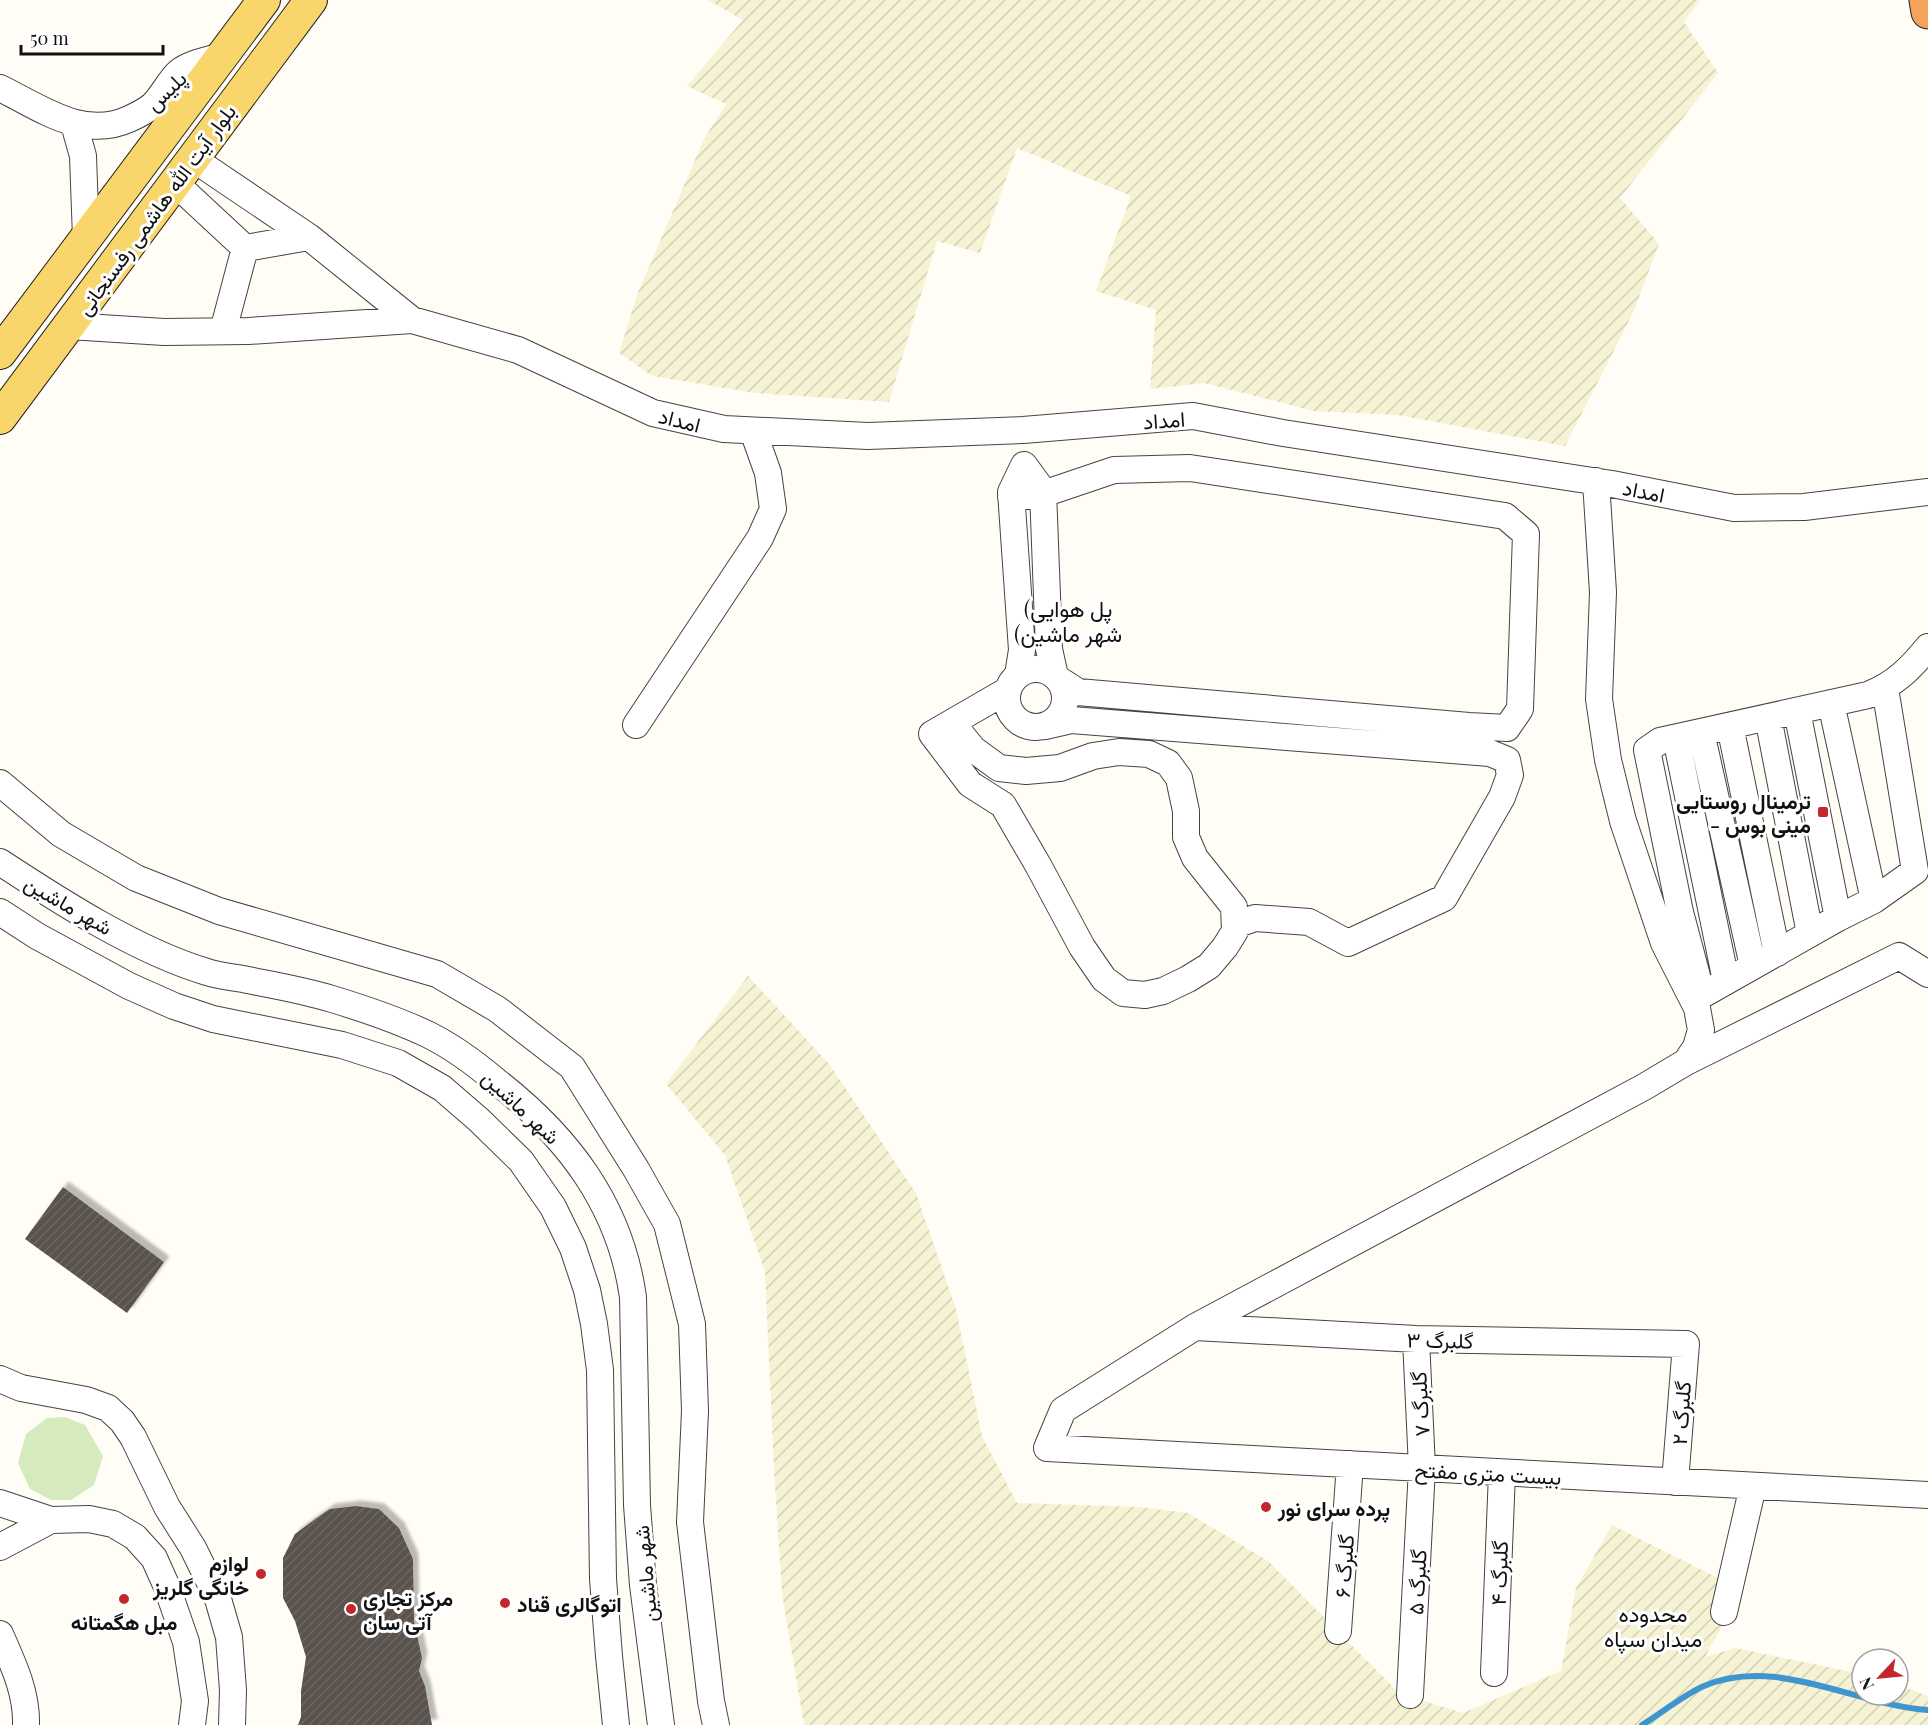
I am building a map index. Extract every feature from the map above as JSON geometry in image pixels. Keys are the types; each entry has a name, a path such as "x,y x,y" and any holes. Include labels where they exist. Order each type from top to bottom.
{"main road":[{"name":"بلوار آیت الله هاشمی رفسنجانی","path":"0,353 264,0"},
{"name":"بلوار آیت الله هاشمی رفسنجانی","path":"0,418 311,0"},
{"path":"162,137 183,170"},
{"path":"144,162 183,170"}],"street":[{"name":"پلیس","path":"0,88 74,124 103,127 115,125 145,112 155,104 178,73 185,68 222,56"},
{"path":"74,124 83,156 86,238"},
{"path":"183,170 309,237 412,320"},
{"path":"183,170 245,248"},
{"path":"245,248 309,237"},
{"path":"223,331 245,248"},
{"path":"69,326 164,332 223,331 412,320"},
{"name":"امداد","path":"412,320 518,350 653,413 724,429 868,436 1023,430 1193,416 1283,433 1596,481 1734,507 1804,507 1928,492"},
{"path":"636,725 760,538 774,509 768,473 753,430"},
{"path":"1023,430 1024,465 1011,492 1022,650 1009,708 1019,722 1027,726 1045,726 1071,720 1490,753 1507,760 1510,775 1502,796 1444,898 1348,943 1309,922 1255,918 1235,925"},
{"path":"1024,465 1043,491 1049,649 1057,678 1064,688 1065,697 1060,715 1045,726"},
{"path":"952,723 973,749 999,768 1026,771 1060,768 1093,756 1119,752 1149,754 1168,763 1179,778 1186,811 1186,837 1195,858 1234,907 1235,931 1209,966 1163,991 1145,995 1123,993 1104,979 1082,947 1003,805 970,784 932,734 1013,683 1026,671 1036,669 1047,671 1078,692 1490,727 1507,728 1520,709 1526,534 1504,516 1190,468 1114,470 1043,494 1011,497"},
{"path":"1596,481 1603,592 1600,710 1608,760 1623,821 1665,943 1697,1008 1701,1030 1696,1047 1686,1062"},
{"path":"1885,688 1915,871 1874,900 1702,995 1680,912 1647,750 1660,741 1868,695 1885,688 1910,669 1928,647"},
{"path":"1831,703 1874,900"},
{"path":"1797,711 1838,918"},
{"path":"1768,717 1810,934"},
{"path":"1730,726 1777,953"},
{"path":"1490,727 1500,739 1500,744 1490,753"},
{"path":"1701,732 1753,966"},
{"path":"0,783 61,834 136,878 219,911 437,974 497,1009 572,1068 636,1169 667,1224 692,1324 694,1411 690,1522 711,1701 716,1725"},
{"name":"شهر ماشین","path":"0,862 104,926 164,956 208,973 329,998 387,1017 430,1036 476,1065 513,1094 550,1128 579,1165 603,1202 620,1240 629,1269 633,1297 637,1505 643,1585 661,1725"},
{"name":"شهر ماشین","path":"0,912 47,942 129,986 174,1006 213,1019 342,1045 398,1063 442,1088 480,1120 521,1161 553,1207 573,1248 587,1290 594,1324 600,1370 603,1579 616,1725"},
{"path":"1195,1327 1644,1088 1686,1062 1899,956 1928,974"},
{"name":"گلبرگ ۳","path":"1195,1327 1416,1339 1686,1344"},
{"name":"بیست متری مفتح","path":"1195,1327 1063,1410 1047,1448 1928,1496"},
{"name":"گلبرگ ۷","path":"1416,1339 1422,1468"},
{"name":"گلبرگ ۲","path":"1675,1482 1686,1344"},
{"path":"0,1379 21,1388 86,1400 108,1408 122,1421 133,1437 167,1507 193,1548 218,1599 229,1637 233,1690 232,1725"},
{"name":"گلبرگ ۶","path":"1338,1631 1350,1464"},
{"name":"گلبرگ ۵","path":"1410,1695 1422,1468"},
{"name":"گلبرگ ۴","path":"1494,1673 1502,1473"},
{"path":"1724,1612 1753,1486"},
{"path":"0,1503 51,1520 88,1519 113,1524 135,1537 154,1558 167,1587 186,1642 195,1701 192,1725"},
{"path":"0,1547 51,1520"},
{"path":"0,1634 20,1681 27,1707 26,1725"}],"shaded area":[{"path":"708,0 1700,0 1684,22 1718,73 1620,198 1659,244 1633,313 1565,446 1398,415 1314,411 1204,383 1150,389 1156,310 1096,291 1131,196 1017,148 980,253 937,241 889,402 755,393 652,376 619,353 637,295 704,139 726,104 687,86 743,20"},
{"path":"748,976 829,1064 916,1193 956,1309 982,1436 1017,1503 1140,1507 1188,1513 1268,1561 1400,1694 1463,1713 1561,1671 1576,1588 1612,1525 1742,1590 1705,1657 1735,1648 1850,1672 1850,1707 1910,1707 1910,1689 1928,1696 1928,1725 1655,1725 1663,1713 1654,1725 804,1725 782,1594 765,1272 725,1155 666,1084"}],"green space":[{"path":"65,1417 85,1425 103,1456 94,1485 71,1500 51,1500 30,1489 18,1463 26,1434 47,1418"}],"building":[{"path":"63,1187 164,1262 127,1313 25,1239"},
{"name":"مرکز تجاری آتی سان","path":"356,1506 379,1509 399,1528 413,1559 414,1621 422,1658 419,1671 425,1686 432,1725 298,1725 301,1717 301,1691 306,1657 295,1621 283,1598 283,1558 295,1534 318,1517 330,1509"}],"waterway":[{"path":"1642,1725 1704,1686 1731,1678 1759,1676 1816,1684 1872,1700 1928,1710"}],"place":[{"name":"ترمینال روستایی - مینی بوس","path":"1823,812"},
{"name":"پرده سرای نور","path":"1266,1507"},
{"name":"لوازم خانگی گلریز","path":"261,1574"},
{"name":"مبل هگمتانه","path":"124,1599"},
{"name":"اتوگالری قناد","path":"505,1603"},
{"name":"مرکز تجاری آتی سان","path":"351,1609"}],"district":[{"name":"(پل هوایی (شهر ماشین","path":"1068,620"},
{"name":"محدوده میدان سپاه","path":"1653,1626"}]}
